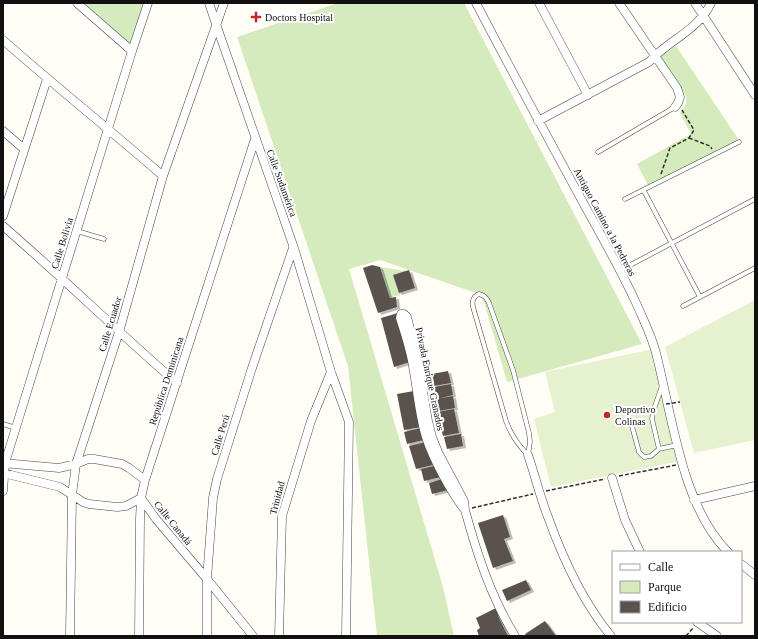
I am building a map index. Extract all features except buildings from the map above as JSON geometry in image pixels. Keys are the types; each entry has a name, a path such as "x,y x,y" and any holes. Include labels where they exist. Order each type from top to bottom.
{"street":[{"path":"77,3 132,51"},
{"name":"Calle Bolivia","path":"3,491 4,463 148,3"},
{"name":"Calle Sudamérica","path":"209,3 294,248 331,372 349,422 346,636"},
{"name":"Calle Ecuador","path":"70,636 72,495 76,464 119,332 163,176 217,27 224,3"},
{"name":"Antiguo Camino a la Pedreras","path":"476,3 538,121 621,270 647,327 656,351 682,464 694,500 705,522 727,551"},
{"path":"538,3 588,95"},
{"path":"619,3 655,54 680,94 680,100 676,105"},
{"path":"694,3 755,94"},
{"path":"538,121 649,62 655,54 688,31 703,16 711,3"},
{"path":"3,40 47,79 108,128 163,176"},
{"path":"3,216 47,79"},
{"path":"3,132 24,149"},
{"name":"República Dominicana","path":"139,636 141,498 145,480 255,139"},
{"path":"3,226 177,383"},
{"name":"Calle Perú","path":"207,636 207,579 210,519 217,478 252,368 294,248"},
{"name":"Privada Enrique Granados","path":"401,314 407,317 417,356 432,437 438,452 464,501 465,510 433,455 426,438 418,402 411,356 400,318 401,314"},
{"name":"Trinidad","path":"279,636 282,516 311,421 331,372"},
{"path":"528,455 547,515 562,555 582,594 611,636"},
{"path":"4,463 59,468 76,464 88,459 94,459 122,464 145,480"},
{"name":"Calle Canadá","path":"3,473 60,487 83,502 89,504 117,507 126,506 141,498 156,519 253,636"},
{"path":"612,478 625,520 640,551"},
{"path":"694,500 755,486"},
{"path":"465,510 487,580 513,635"},
{"path":"742,565 755,575"},
{"path":"698,623 717,636"}],"lane":[{"path":"598,152 676,105"},
{"path":"625,199 658,184 739,142"},
{"path":"644,191 700,297"},
{"path":"621,270 755,199"},
{"path":"77,231 104,239"},
{"path":"683,306 755,268"},
{"path":"479,294 483,295 489,303 513,370 530,433 528,455 519,446 506,421 473,307 472,300 479,294"},
{"path":"659,449 652,419 663,383"},
{"path":"3,424 16,428"},
{"path":"632,426 641,455 644,457 651,456 659,449 678,445"}],"path":[{"path":"658,184 670,148 688,138 694,130 676,105"},
{"path":"688,138 710,146 714,155"},
{"path":"666,404 680,402"},
{"path":"465,510 682,464"},
{"path":"686,636 696,623"}],"green space":[{"path":"80,3 145,3 130,45"},
{"path":"338,3 464,3 642,344 507,382 482,295 380,260 349,269 443,587 454,636 377,636 348,366 237,37"},
{"path":"676,46 739,140 649,187 637,164 691,134 680,113 685,105 686,96 660,56"},
{"path":"380,267 406,271 402,292 403,294 390,298"},
{"name":"Deportivo Colinas","path":"755,300 755,440 694,453 665,347"},
{"name":"Deportivo Colinas","path":"653,349 680,461 551,487 534,419 555,412 545,372"}],"place":[{"name":"Doctors Hospital","path":"256,17"},
{"name":"Deportivo Colinas","path":"607,415"}]}
